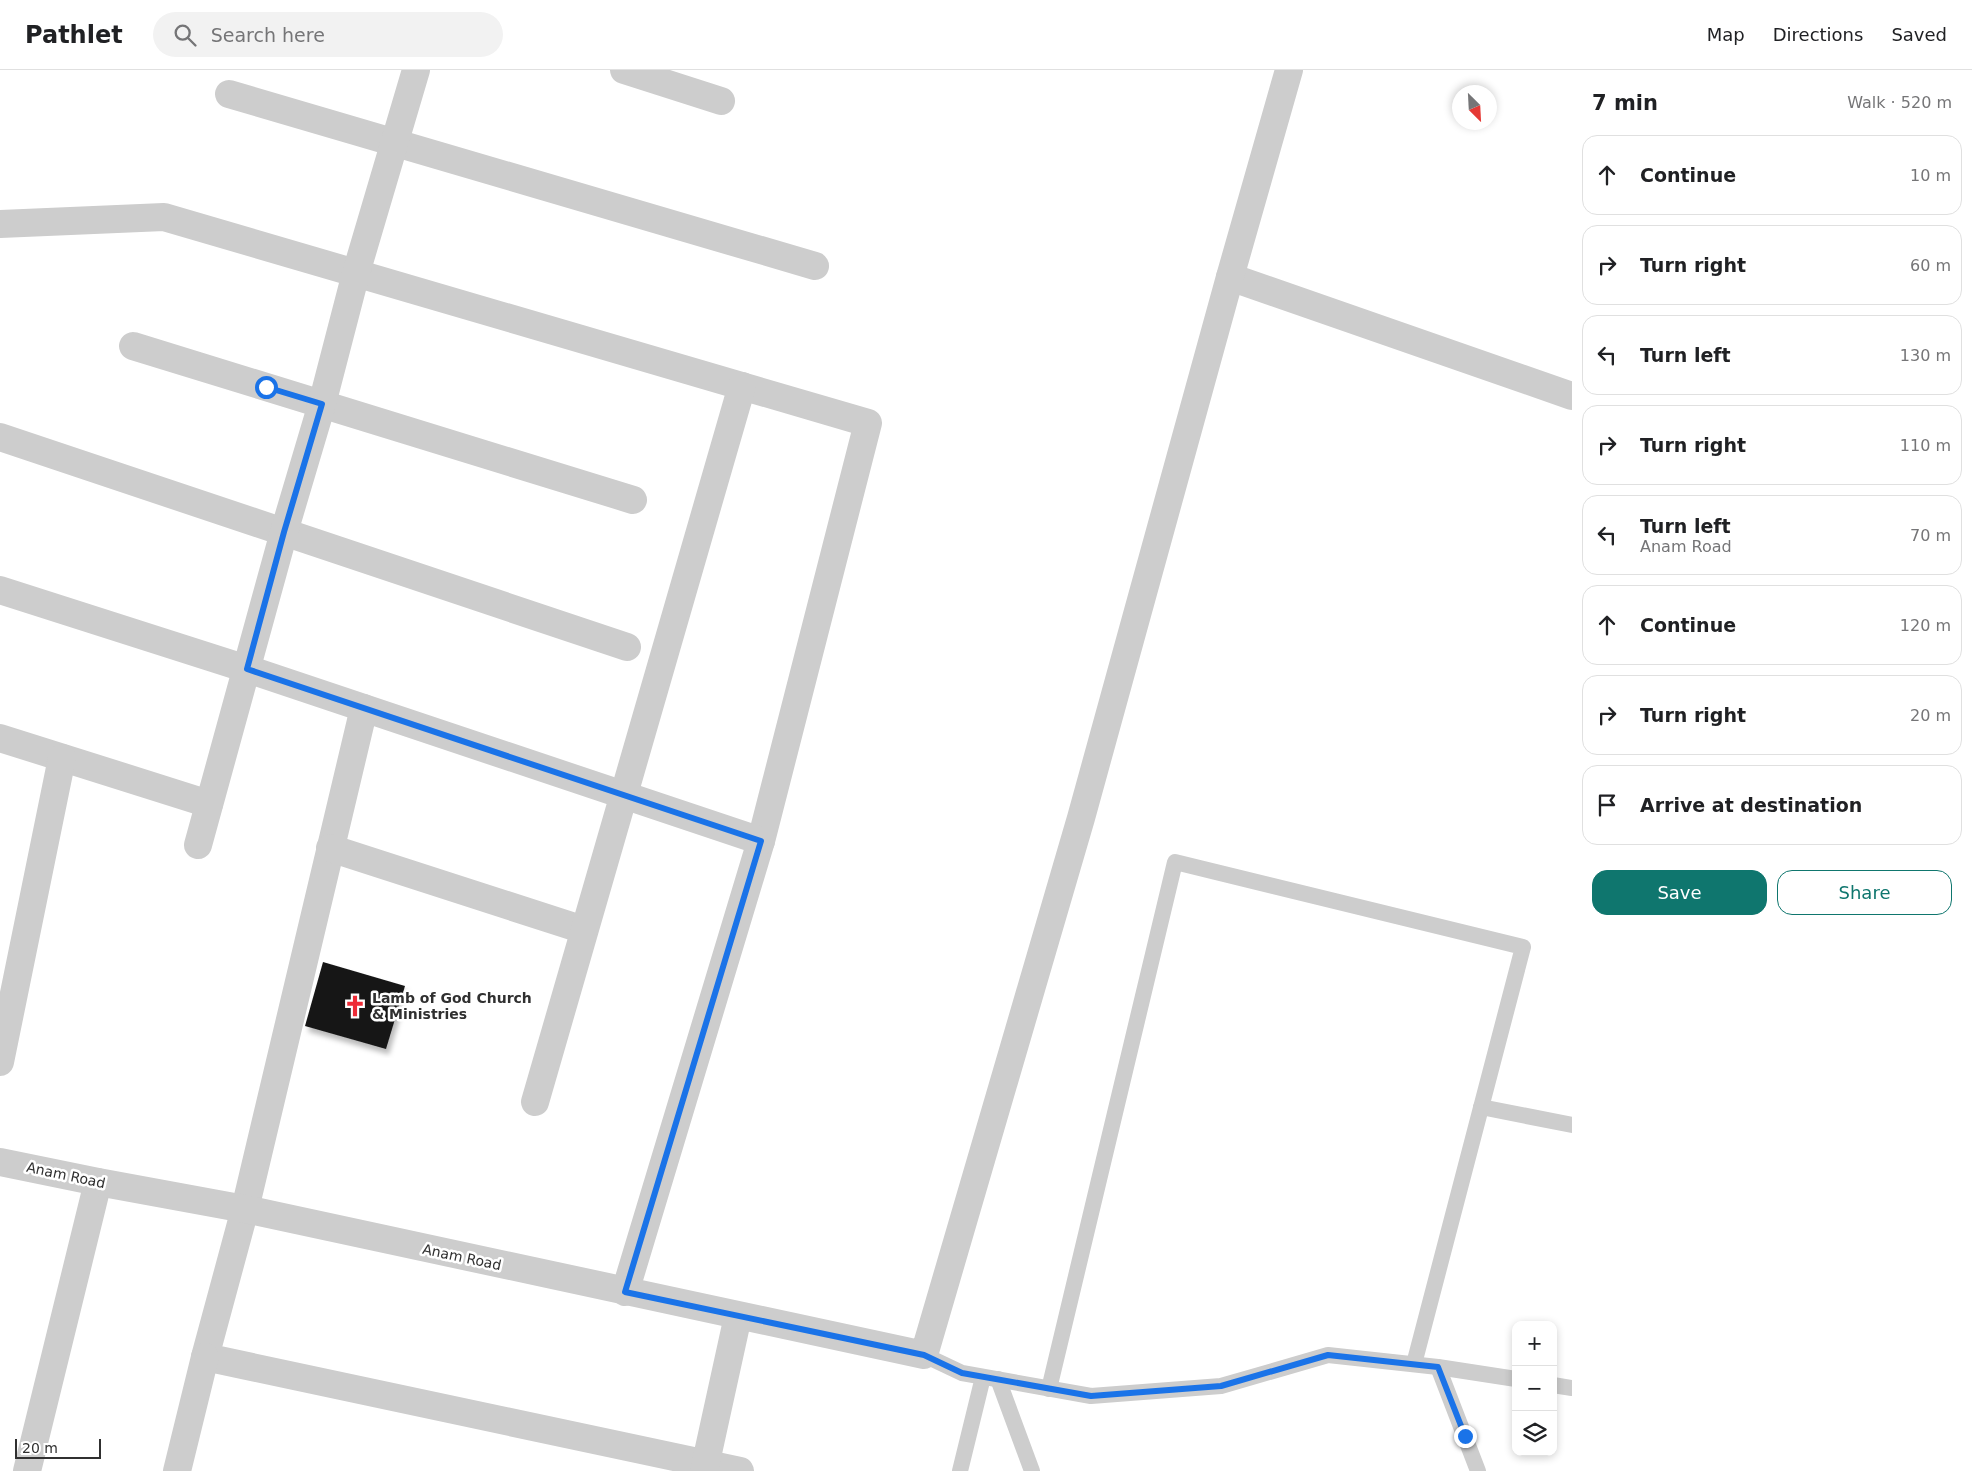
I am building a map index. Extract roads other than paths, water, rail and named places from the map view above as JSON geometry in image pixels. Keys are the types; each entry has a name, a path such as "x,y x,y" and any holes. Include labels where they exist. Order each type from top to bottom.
{"street":[{"path":"198,845 284,532 322,404 356,273 396,143 416,70"},
{"path":"624,70 721,101"},
{"path":"924,1355 1081,818 1289,70"},
{"path":"229,94 815,266"},
{"path":"0,224 164,217 868,423 761,841 625,1292"},
{"path":"1230,277 1572,396"},
{"path":"134,346 632,500"},
{"path":"534,1102 742,386"},
{"path":"0,437 627,647"},
{"path":"0,590 247,669 761,841"},
{"path":"176,1471 244,1209 364,708"},
{"path":"0,738 209,804"},
{"path":"0,1062 62,758"},
{"path":"330,848 584,930"},
{"name":"Anam Road","path":"0,1162 244,1209 924,1355"},
{"path":"27,1471 98,1182"},
{"path":"705,1467 738,1316"},
{"path":"204,1358 705,1467 740,1471"}],"lane":[{"path":"1049,1389 1175,862 1523,947 1414,1364"},
{"path":"1482,1107 1572,1125"},
{"path":"924,1355 962,1373 1091,1396 1221,1386 1328,1355 1438,1367 1512,1378"},
{"path":"1438,1367 1478,1471"},
{"path":"960,1471 991,1378"},
{"path":"991,1378 1032,1471"},
{"path":"1557,1386 1572,1388"}],"place":[{"name":"Lamb of God Church & Ministries","path":"355,1006"}]}
